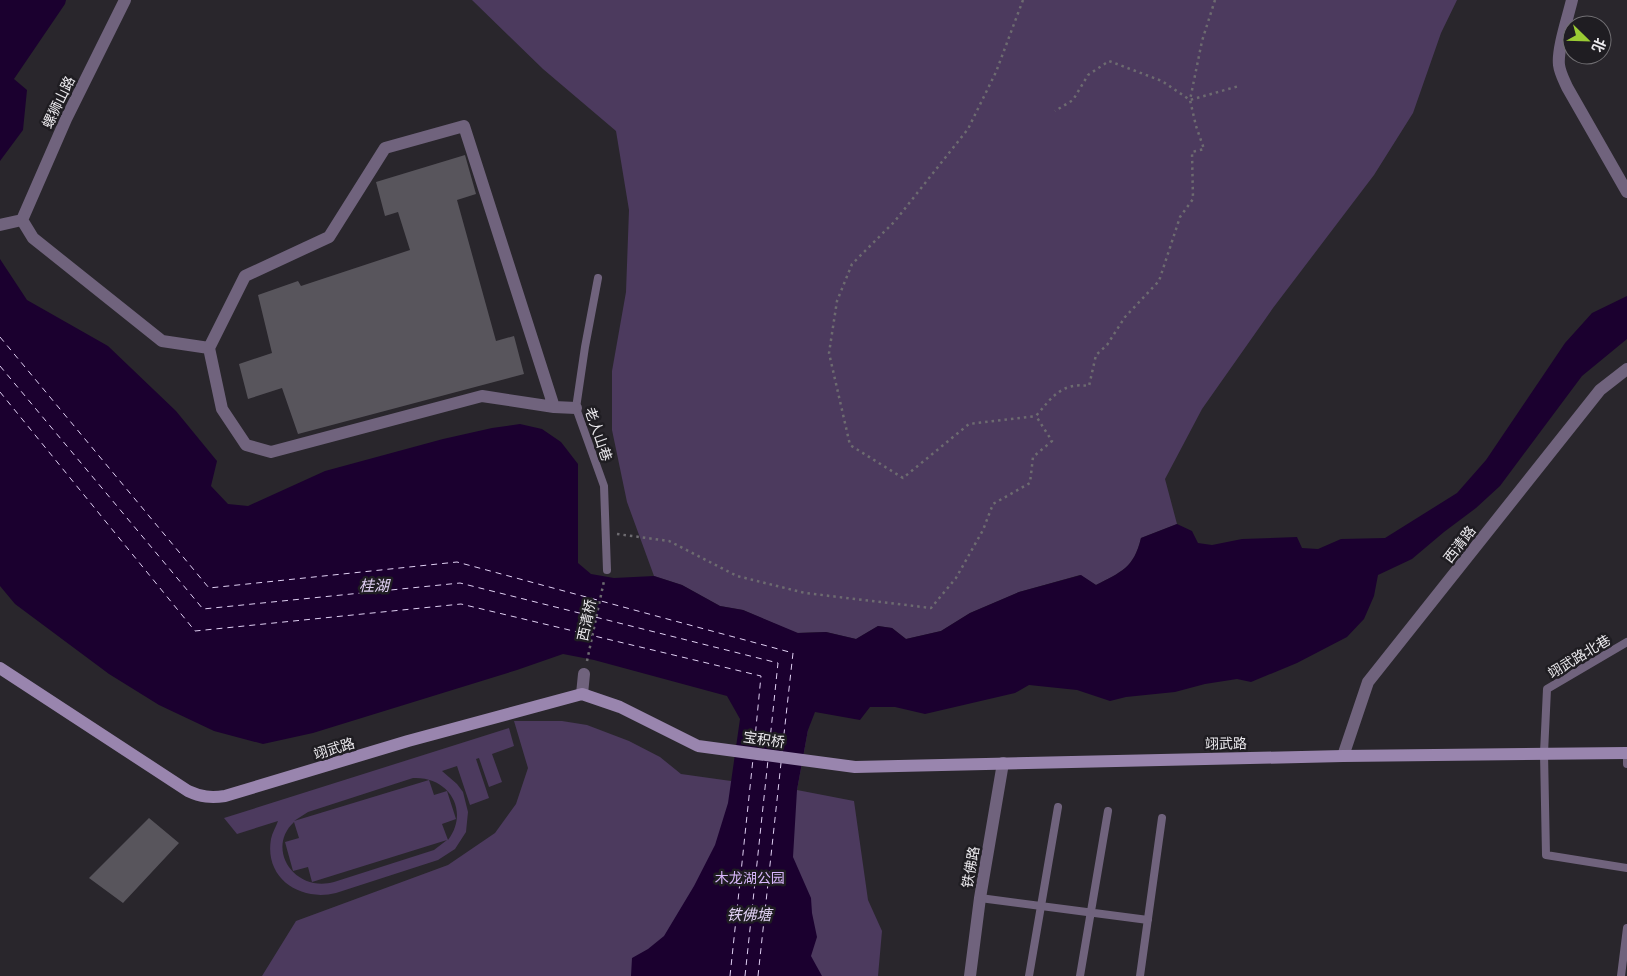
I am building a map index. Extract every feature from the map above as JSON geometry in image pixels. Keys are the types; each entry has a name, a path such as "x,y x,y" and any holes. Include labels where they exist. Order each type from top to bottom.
{"main road":[{"name":"翊武路","path":"0,668 188,791 213,798 225,796 408,740 582,694"},
{"name":"宝积桥","path":"582,694 620,707 698,746 826,763"},
{"name":"翊武路","path":"826,763 855,767 1342,756 1627,753"}],"street":[{"name":"螺狮山路","path":"22,220 66,119 125,0"},
{"path":"1572,0 1560,53 1559,64 1561,74 1627,192"},
{"path":"554,407 464,126 385,148 328,237 245,276 208,348 222,409 246,445 271,452 482,396 554,407 576,408"},
{"path":"0,225 22,220 33,238 162,341 208,348"},
{"name":"西清路","path":"1342,756 1368,682 1600,390 1627,369"},
{"path":"582,694 584,674"},
{"name":"铁佛路","path":"970,976 980,898 1002,763"}],"lane":[{"name":"老人山巷","path":"598,278 576,408 604,486 606,570"},
{"name":"翊武路北巷","path":"1544,753 1547,689 1627,642"},
{"path":"1544,753 1546,855 1627,868"},
{"path":"1627,753 1627,764"},
{"path":"1029,976 1058,807"},
{"path":"1080,976 1108,811"},
{"path":"1140,976 1162,818"},
{"path":"980,898 1148,920"},
{"path":"1621,976 1627,928"}],"path":[{"path":"1023,0 996,72 968,129 896,221 852,264 837,302 829,352 850,446 902,478 969,424 1036,416 1055,393 1079,385 1089,386 1096,355 1107,345 1125,316 1159,281 1180,217 1192,199 1192,152 1204,149 1190,100 1202,41 1215,0"},
{"path":"1055,111 1073,100 1088,75 1109,61 1162,81 1190,100"},
{"path":"1190,100 1239,86"},
{"path":"606,532 669,541 738,576 805,593 931,608 956,578 983,530 993,504 1030,483 1034,457 1052,441 1036,416"},
{"name":"西清桥","path":"584,674 606,570"}],"green space":[{"path":"472,0 1457,0 1441,33 1413,113 1374,175 1273,308 1202,409 1165,479 1177,524 1141,538 1135,556 1130,563 1119,572 1096,585 1080,575 1019,592 970,613 941,631 906,639 892,628 878,626 856,639 826,632 796,633 743,610 720,606 682,585 654,576 627,502 612,430 612,371 626,292 629,210 616,131 543,69"},
{"name":"木龙湖公园","path":"514,721 562,721 587,725 629,741 660,757 681,774 731,781 808,730 797,790 854,801 868,900 882,931 878,976 262,976 296,921 448,865 495,833 516,804 528,768"},
{"path":"509,728 514,746 492,754 502,782 489,787 479,758 476,759 489,798 470,805 457,766 442,771 463,792 468,812 466,832 455,849 438,860 336,893 310,894 288,884 279,876 273,866 270,853 272,837 278,821 237,834 224,818","holes":["413,778 429,780 294,821 308,812","429,780 446,789 456,807 457,818 448,840 442,824 456,819 447,791 434,795","294,822 299,838 285,842 293,871 288,866 284,856 283,844 286,833","447,840 434,850 334,882 320,884 307,881 293,871 308,867 312,882"]}],"water":[{"path":"0,0 66,0 14,79 27,90 23,130 0,161"},
{"name":"桂湖","path":"0,259 27,300 108,346 176,411 217,461 211,486 228,504 248,506 325,471 443,439 520,424 542,429 561,442 578,464 578,563 591,574 614,578 654,576 682,585 720,606 743,610 798,633 826,632 856,639 878,626 892,628 906,639 941,631 970,613 1019,592 1081,575 1096,585 1119,572 1130,563 1135,556 1141,538 1177,524 1192,531 1198,543 1212,545 1242,539 1297,537 1302,548 1318,549 1341,539 1385,538 1457,493 1486,460 1565,343 1592,313 1627,296 1627,339 1582,376 1500,486 1476,508 1412,559 1378,575 1374,596 1364,619 1347,637 1297,663 1251,682 1237,679 1205,684 1175,692 1126,697 1110,701 1077,690 1029,685 1015,693 925,714 895,707 870,707 860,720 815,712 808,730 797,790 793,857 811,898 817,937 811,956 822,976 631,976 632,958 648,949 664,936 694,886 715,845 728,803 740,719 727,696 594,660 563,654 313,733 263,744 214,731 159,705 109,674 15,604 0,586"}],"building":[{"path":"465,155 476,194 457,200 496,341 514,336 524,374 298,434 282,388 248,399 239,364 272,353 258,295 298,281 301,286 410,250 398,212 385,216 376,182"},
{"path":"149,818 179,843 123,903 89,878"}],"ferry route":[{"path":"0,337 209,588 457,562 793,653 782,752"},
{"path":"0,366 203,609 460,583 778,663 769,749"},
{"path":"0,392 195,631 461,604 761,676 754,748"},
{"path":"730,976 753,759"},
{"path":"745,976 768,760"},
{"path":"758,976 781,763"}],"water label":[{"name":"铁佛塘","path":"749,914"}]}
